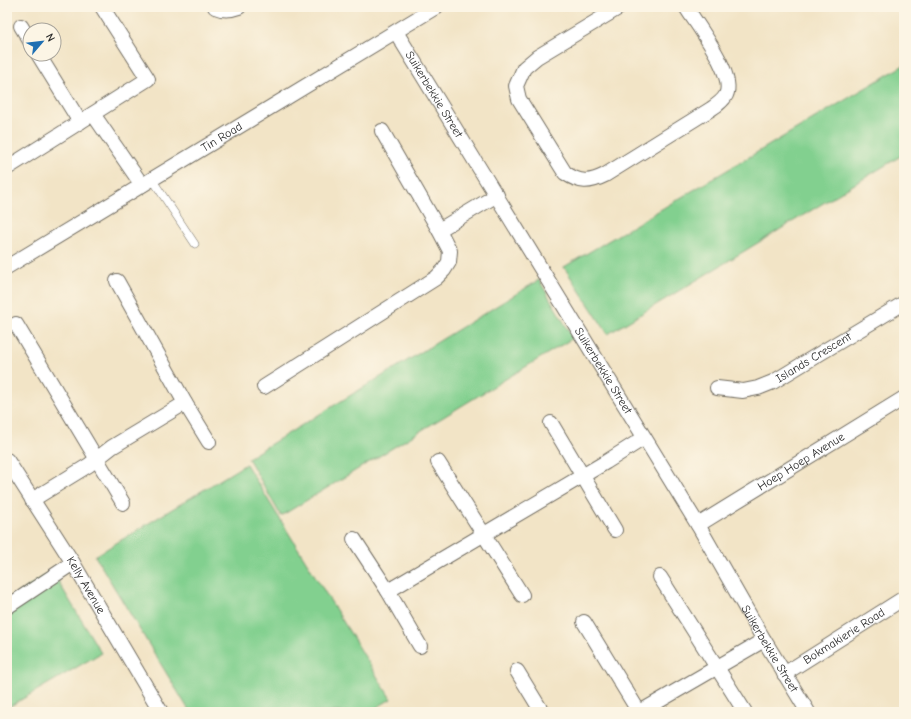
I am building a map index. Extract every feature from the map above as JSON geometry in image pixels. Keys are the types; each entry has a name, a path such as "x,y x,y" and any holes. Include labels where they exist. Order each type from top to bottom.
{"street":[{"path":"9,162 80,122 148,79 102,7"},
{"path":"215,7 229,10 240,7"},
{"name":"Tin Road","path":"7,267 436,7"},
{"path":"620,7 537,57 524,68 516,86 519,99 565,173 575,180 590,181 605,175 711,110 725,97 727,93 728,80 722,64 686,7"},
{"name":"Suikerbekkie Street","path":"396,32 698,525 764,640 808,712"},
{"path":"43,62 80,122"},
{"path":"93,114 147,182"},
{"path":"264,387 436,278 449,262 450,251 382,131"},
{"path":"439,230 497,195"},
{"path":"117,281 185,403 210,442"},
{"name":"Islands Crescent","path":"717,388 743,391 758,388 773,382 824,350 904,304"},
{"path":"16,324 123,503"},
{"name":"Hoep Hoep Avenue","path":"698,525 904,398"},
{"path":"32,500 82,469 112,447 185,403"},
{"path":"551,423 584,475 615,530"},
{"path":"388,591 644,438"},
{"name":"Kelly Avenue","path":"7,460 73,563 161,712"},
{"path":"438,462 522,595"},
{"path":"354,539 388,591 420,646"},
{"path":"7,607 73,563"},
{"path":"660,576 745,712"},
{"name":"Bokmakierie Road","path":"784,674 904,598"},
{"path":"584,622 640,712 764,640"},
{"path":"517,671 542,712"}],"lane":[{"path":"147,182 195,244"}],"green space":[{"path":"904,65 904,154 608,334 564,267"},
{"path":"539,280 573,338 281,516 248,458"},
{"path":"246,464 391,699 369,712 190,712 95,556"},
{"path":"52,571 101,653 7,708 7,601"}]}
